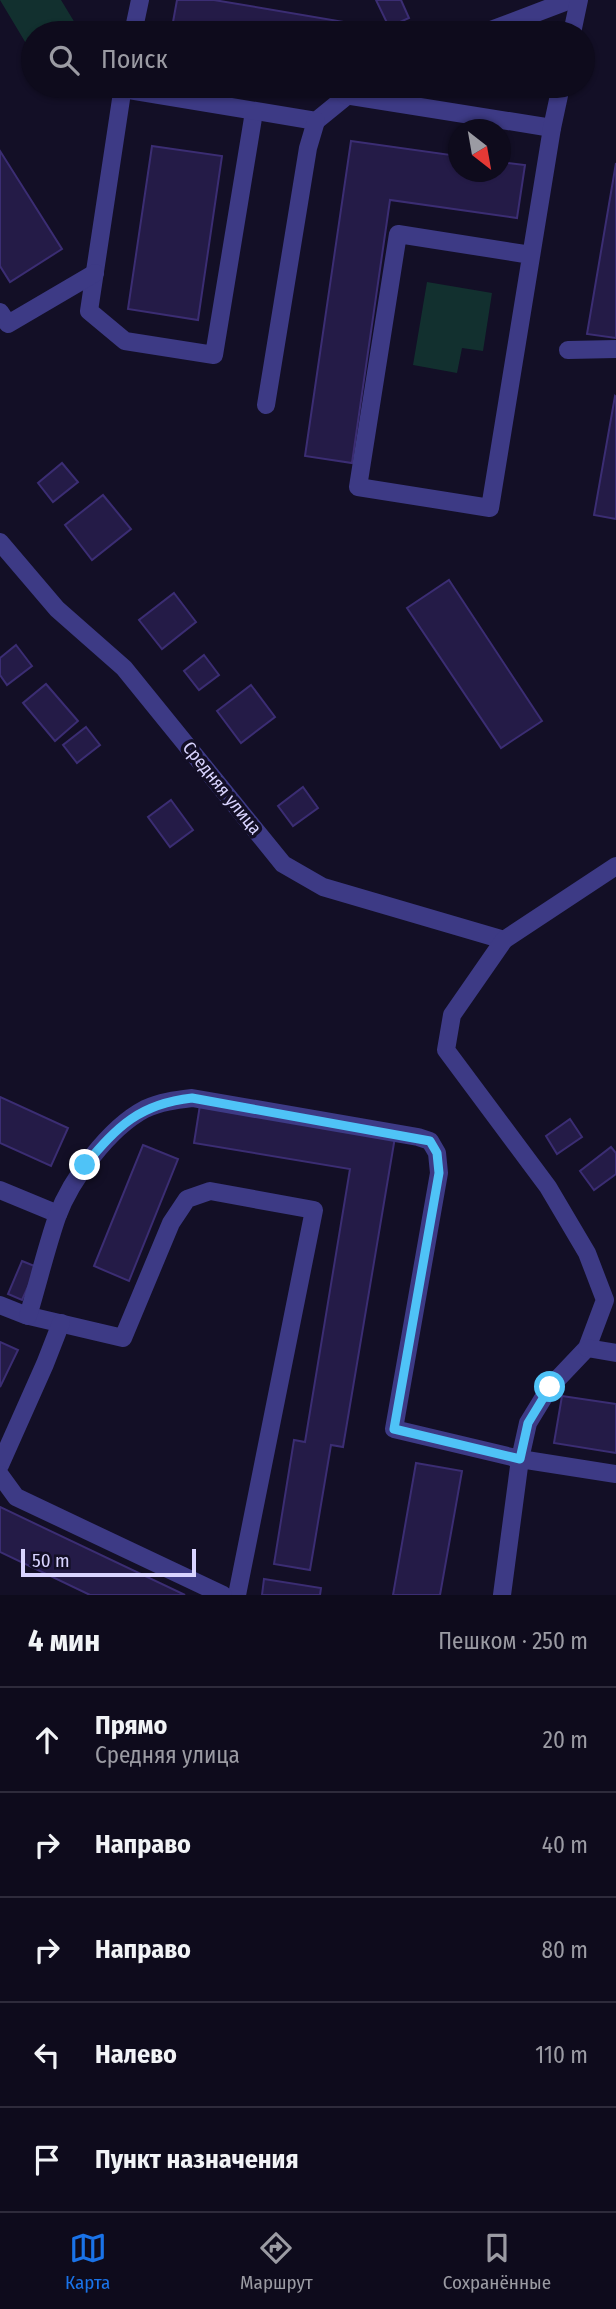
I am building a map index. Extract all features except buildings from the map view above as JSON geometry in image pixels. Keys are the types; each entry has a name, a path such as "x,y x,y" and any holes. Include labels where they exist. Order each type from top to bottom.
{"street":[{"path":"136,21 140,0"},
{"path":"515,21 570,0"},
{"path":"575,21 579,0"},
{"path":"121,98 89,311 124,341 214,355 254,112"},
{"path":"178,98 316,121"},
{"path":"266,405 308,148 316,121 344,98"},
{"path":"390,98 552,128"},
{"path":"531,255 398,234 358,487 490,508 558,98"},
{"path":"0,312 8,324 95,273"},
{"path":"568,350 616,349"},
{"name":"Средняя улица","path":"0,542 57,609 124,668 284,864 323,887 504,940"},
{"path":"502,1595 520,1459 528,1423 550,1387 587,1348 605,1300 587,1252 548,1187 446,1050 452,1015 504,940 616,866"},
{"path":"28,1316 58,1214 85,1165 108,1137 145,1109 170,1100 192,1098 430,1141 437,1153 439,1173 394,1429 520,1459 616,1474"},
{"path":"0,1190 58,1214"},
{"path":"0,1305 28,1316 123,1338 171,1223 187,1199 210,1191 314,1210 237,1595"},
{"path":"0,1465 46,1364 61,1324"},
{"path":"587,1348 616,1353"},
{"path":"0,1475 16,1497 223,1595"}],"green space":[{"path":"0,0 61,0 74,21 21,21 21,35"},
{"path":"427,282 492,293 483,351 462,348 457,373 413,365"}],"route":[{"path":"85,1165 108,1137 145,1109 170,1100 192,1098 430,1141 437,1153 439,1173 394,1429 520,1459 528,1423 550,1387"}]}
